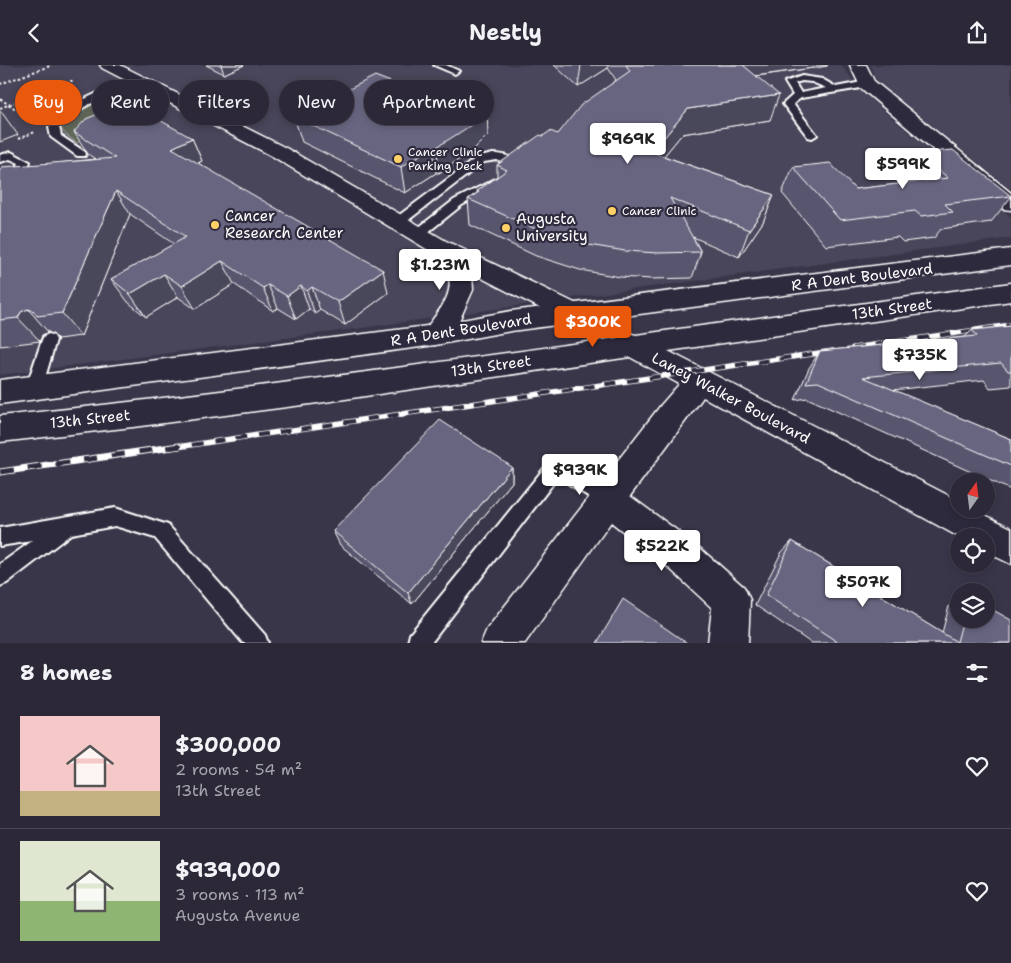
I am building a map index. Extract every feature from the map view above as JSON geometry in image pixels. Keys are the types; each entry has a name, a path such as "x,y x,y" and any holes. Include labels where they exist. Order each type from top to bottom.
{"main road":[{"name":"Laney Walker Boulevard","path":"108,65 137,80"},
{"path":"858,65 868,85 1011,204"},
{"name":"Laney Walker Boulevard","path":"169,96 279,152 428,240 574,314 1011,547"},
{"path":"428,240 460,273 462,284 455,306 434,335"},
{"name":"R A Dent Boulevard","path":"0,392 434,335 511,321 1011,257"},
{"name":"13th Street","path":"0,429 133,415 318,391 1011,292"},
{"path":"501,643 699,381"},
{"path":"608,499 681,555 731,600 728,643"}],"lane":[{"path":"438,65 455,71"},
{"path":"798,96 790,82 799,78 813,78 835,90"},
{"path":"812,135 785,103 798,96 868,85"},
{"path":"55,125 56,137 81,155"},
{"path":"0,159 11,155 25,162 11,191"},
{"path":"398,222 445,188 472,165 495,156 506,159 514,164 512,174 504,180 493,187 465,198 428,240"},
{"path":"445,188 465,198"},
{"path":"34,388 49,340"},
{"path":"419,643 556,466 608,499"},
{"path":"0,537 115,517 161,531 257,643"},
{"path":"0,576 67,525"}],"path":[{"path":"0,84 50,66"},
{"path":"0,99 45,128"},
{"path":"0,108 15,103"},
{"path":"18,139 52,125"}],"shaded area":[{"name":"Augusta University","path":"0,65 841,65 857,85 887,114 1011,217 1011,238 355,329 0,375"},
{"path":"870,65 1011,65 1011,190 877,81"}],"green space":[{"path":"92,104 92,125 126,125 77,143 61,129 62,125 82,125 82,108"}],"building":[{"path":"626,65 743,65 779,95 688,109 652,152 774,195 749,230 670,198 701,252 658,253 625,251 583,244 538,230 468,199 507,170 497,165 540,135 543,136 550,131 558,134 581,105 630,71"},
{"path":"375,76 385,80 367,80"},
{"path":"364,82 364,125 471,125 401,167 311,125 354,125 354,87"},
{"path":"92,117 92,125 169,125 192,138 172,148 383,270 338,302 312,287 307,291 301,286 287,296 268,285 263,288 222,261 182,286 164,274 130,294 111,279 186,237 116,191 62,313 37,316 34,311 28,309 21,312 18,318 0,320 0,169 2,167 115,158 74,132 86,119"},
{"path":"953,150 1011,196 945,204 953,212 921,216 915,211 840,220 793,167 830,163 855,189 948,178 919,153"},
{"path":"1011,326 1011,371 1008,371 1001,363 863,377 1011,439 1011,466 818,382 806,383 820,351 977,336 972,330"},
{"path":"440,420 512,467 408,593 333,531"},
{"path":"792,541 957,642 961,628 995,628 995,611 1011,620 1011,643 839,643 766,595"},
{"path":"623,599 687,643 597,643"}],"railway":[{"path":"853,348 1011,325"},
{"path":"170,448 833,351"},
{"path":"0,472 179,446"}],"place":[{"name":"Cancer Clinic Parking Deck","path":"398,159"},
{"name":"Cancer Clinic","path":"612,211"},
{"name":"Cancer Research Center","path":"215,225"},
{"name":"Augusta University","path":"506,228"}]}
